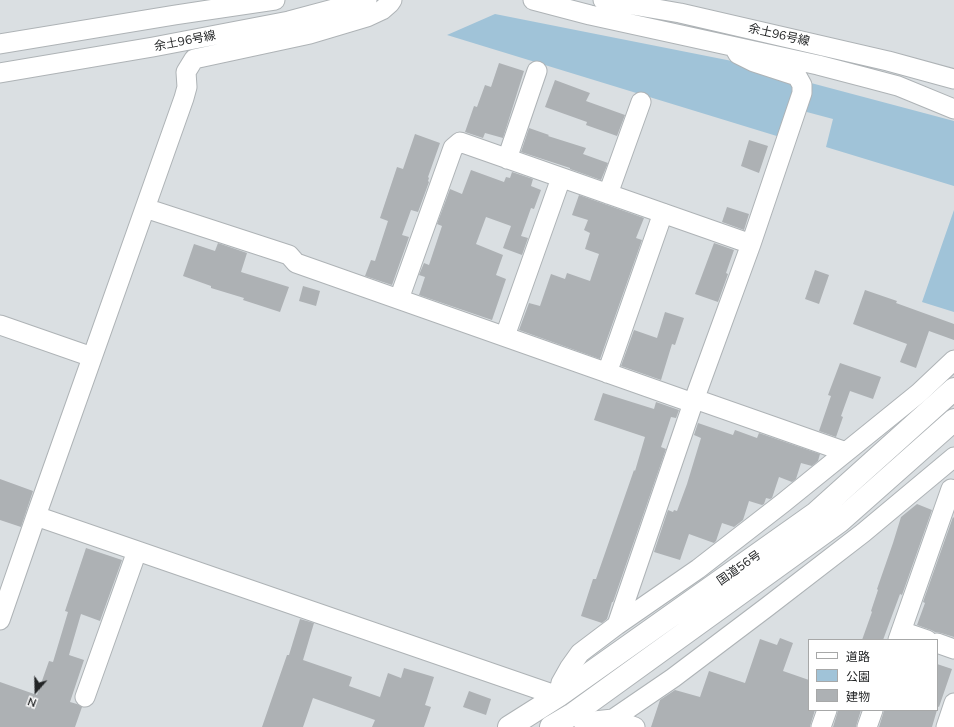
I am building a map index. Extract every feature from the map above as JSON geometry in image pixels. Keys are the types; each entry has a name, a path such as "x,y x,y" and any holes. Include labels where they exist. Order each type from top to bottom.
{"highway":[{"name":"国道56号","path":"509,727 558,696 816,513 954,389"},
{"name":"国道56号","path":"551,727 581,721 840,521 954,420"}],"street":[{"path":"0,44 275,0"},
{"name":"余土96号線","path":"0,73 153,47 288,21 368,0"},
{"path":"0,620 184,98 187,87 186,72 194,59 310,34 367,17 382,10 392,0"},
{"path":"533,0 590,15 818,65 898,86 954,109"},
{"name":"余土96号線","path":"603,0 688,14 881,59 954,79"},
{"path":"616,625 694,401 751,244 802,93 802,85 797,76 754,62 738,54 734,47"},
{"path":"507,159 537,71"},
{"path":"608,194 641,102"},
{"path":"399,299 453,148 460,142 751,244"},
{"path":"505,336 561,178"},
{"path":"145,208 289,255 296,263 607,373 846,452"},
{"path":"607,373 663,213"},
{"path":"0,326 92,358"},
{"path":"36,516 558,696 561,683 580,653 616,625 698,569 919,393 954,360"},
{"path":"613,719 673,678 767,608 863,533 954,457"},
{"path":"920,639 900,636 953,489 927,480"},
{"path":"85,697 137,551"},
{"path":"938,644 954,650"},
{"path":"946,727 954,703"},
{"path":"821,727 827,711"},
{"path":"868,727 874,711"},
{"path":"581,721 613,719 635,727"}],"green space":[{"path":"495,14 737,62 798,84 780,137 447,35"},
{"path":"811,83 954,121 954,186 826,147 833,119 803,111"},
{"path":"954,210 954,312 922,302"}],"building":[{"path":"499,63 524,71 503,138 485,133 483,138 465,132 474,106 477,107 485,85 491,87"},
{"path":"555,80 590,93 586,101 625,115 617,136 586,125 587,122 545,107"},
{"path":"529,128 549,135 548,136 586,148 583,154 608,163 601,180 521,152"},
{"path":"415,134 440,143 428,177 429,182 418,212 411,210 402,235 409,237 392,285 365,276 371,260 375,261 388,221 380,218 397,167 403,169"},
{"path":"749,140 768,146 759,173 741,166"},
{"path":"471,170 504,182 506,177 510,178 512,172 533,179 531,186 541,190 534,209 531,208 521,236 528,238 522,255 503,248 511,226 486,217 476,244 503,255 496,275 506,279 492,320 419,295 425,277 419,275 424,263 429,265 442,226 437,224 450,189 462,194"},
{"path":"579,195 644,218 636,238 642,240 600,359 519,330 529,303 540,306 551,274 565,279 567,273 590,281 599,254 585,249 590,233 584,230 588,220 572,215"},
{"path":"727,207 749,214 744,230 722,222"},
{"path":"218,243 247,253 241,272 289,287 280,312 243,300 244,298 211,288 211,286 183,276 194,244 215,251"},
{"path":"714,243 734,250 726,273 728,274 718,302 695,294"},
{"path":"815,270 829,275 819,304 805,299"},
{"path":"303,286 320,291 316,306 299,301"},
{"path":"865,290 954,324 954,340 929,331 916,368 900,362 907,344 853,324"},
{"path":"665,312 684,318 675,345 672,344 661,380 621,366 634,330 657,338"},
{"path":"840,363 881,377 873,399 850,391 841,416 843,417 836,437 819,431 831,396 828,395"},
{"path":"603,393 654,409 656,402 679,410 676,418 671,417 661,447 666,449 607,619 602,623 581,616 593,579 596,579 634,470 635,471 645,437 594,420"},
{"path":"698,423 733,435 735,430 757,438 759,433 820,454 818,461 812,466 801,463 796,479 792,482 779,477 772,498 766,498 764,504 762,505 749,501 743,520 734,527 722,523 714,543 689,534 680,560 654,552 668,510 673,512 674,510 677,511 687,484 701,438 694,435"},
{"path":"0,479 33,491 21,527 0,520"},
{"path":"917,504 932,510 902,595 900,594 883,639 862,639 872,612 877,589 901,517"},
{"path":"953,517 954,637 917,625 925,603 923,602"},
{"path":"86,548 122,560 100,621 81,614 69,655 84,660 70,702 82,707 75,727 0,727 0,682 37,695 49,661 53,662 68,612 65,611"},
{"path":"300,619 314,623 303,660 352,677 349,686 380,697 388,673 401,678 404,668 434,677 425,705 431,707 424,727 372,727 375,720 313,698 303,727 262,727 287,655 289,655"},
{"path":"780,638 793,643 783,671 808,680 808,711 815,711 810,727 651,727 660,700 675,690 700,697 709,671 745,683 760,639 777,645"},
{"path":"938,664 952,669 938,706"},
{"path":"469,691 491,699 486,715 463,707"},
{"path":"838,711 861,711 856,727 833,727"},
{"path":"884,711 937,711 932,727 879,727"}]}
